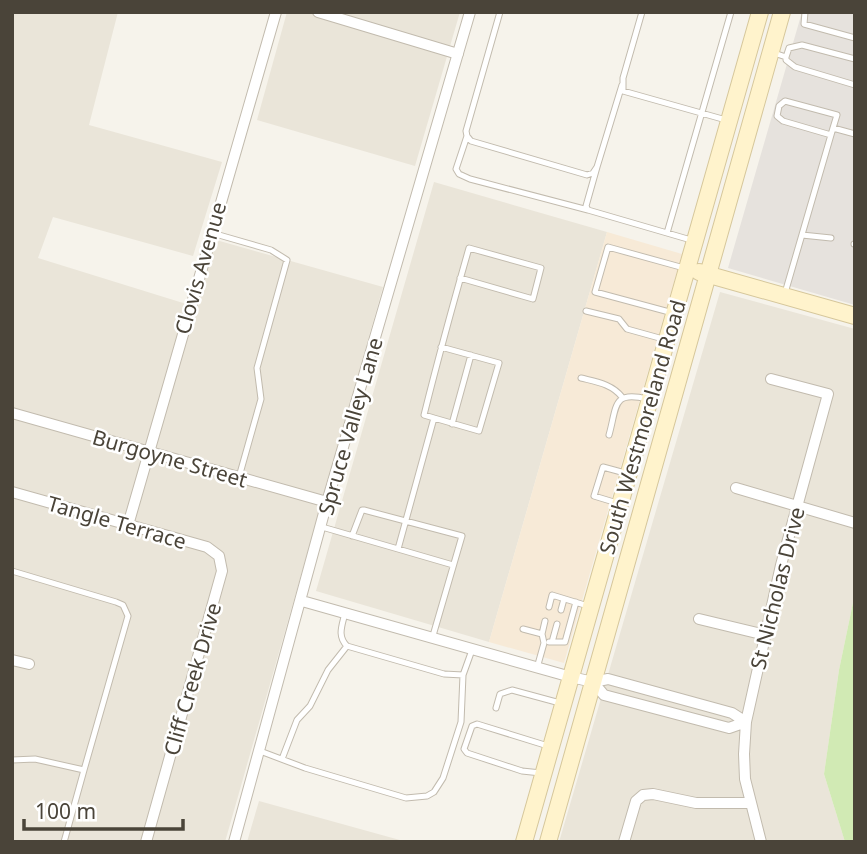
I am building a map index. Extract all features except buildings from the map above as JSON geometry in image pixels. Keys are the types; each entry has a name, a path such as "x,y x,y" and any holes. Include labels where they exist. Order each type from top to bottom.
{"main road":[{"name":"South Westmoreland Road","path":"548,842 749,127 779,54 782,12"},
{"name":"South Westmoreland Road","path":"524,842 578,652 583,604 620,504 750,46 757,13"},
{"path":"750,46 779,54"},
{"path":"729,121 749,127"},
{"path":"687,269 855,316"}],"street":[{"name":"Clovis Avenue","path":"128,525 210,233 276,12"},
{"path":"318,12 458,54"},
{"name":"Spruce Valley Lane","path":"233,842 302,601 327,502 470,12"},
{"name":"St Nicholas Drive","path":"761,842 750,803 744,754 746,722 797,506 828,394 771,379"},
{"name":"Burgoyne Street","path":"12,414 327,502"},
{"path":"736,488 855,523"},
{"name":"Tangle Terrace","path":"12,492 207,547 219,556"},
{"name":"Cliff Creek Drive","path":"146,842 222,571 219,556"},
{"path":"302,601 571,677 593,682 608,679 732,713 746,722"},
{"path":"699,619 765,635"},
{"path":"12,660 29,664"},
{"path":"593,682 604,695 729,729 746,722"},
{"path":"624,842 636,801 643,795 653,794 696,803 750,803"}],"lane":[{"path":"500,12 466,131 467,136 457,169 460,174 695,242"},
{"path":"588,211 586,206 642,12"},
{"path":"667,233 731,12"},
{"path":"805,12 804,24 855,38"},
{"path":"855,59 798,44 779,54 795,68 855,85"},
{"path":"622,85 623,91 729,121"},
{"path":"784,296 832,131 836,115 785,101 779,106 777,116 783,121 832,131 855,134"},
{"path":"467,136 471,141 587,175 593,173 597,167"},
{"path":"210,233 271,250 287,260 257,368 261,399 239,477"},
{"path":"802,235 831,238"},
{"path":"674,314 595,292 608,247 687,269"},
{"path":"441,346 499,363 479,431 424,415 441,346 460,278 469,248 541,268 533,299 460,278"},
{"path":"586,311 619,319 627,329 666,340"},
{"path":"452,424 471,355"},
{"path":"581,377 607,385 622,397"},
{"path":"609,435 622,397 630,395 650,400"},
{"path":"398,549 434,418"},
{"path":"620,504 594,496 603,467 628,474"},
{"path":"352,536 362,510 462,536 432,639"},
{"path":"321,527 453,565"},
{"path":"12,571 116,602 126,610 126,625 64,842"},
{"path":"549,607 552,595 583,604 565,642"},
{"path":"561,610 564,599"},
{"path":"345,613 341,634 342,641 347,646 444,674 463,675"},
{"path":"537,668 544,643 542,634 545,621"},
{"path":"552,642 557,624"},
{"path":"523,629 542,634"},
{"path":"544,643 565,642 578,652"},
{"path":"282,759 297,720 310,706 328,670 347,646"},
{"path":"260,751 305,768 406,798 427,796 434,792 443,778 461,722 463,675 472,650"},
{"path":"496,708 500,694 512,690 563,704"},
{"path":"544,773 522,771 467,753 464,749 472,726 477,723 551,747"},
{"path":"12,760 44,761 84,770"}],"shaded area":[{"path":"12,12 118,12 89,125 222,162 193,256 53,217 38,258 196,307 216,240 383,287 225,842 12,842"},
{"path":"287,12 460,12 415,166 257,120"},
{"path":"802,12 855,12 855,305 728,268"},
{"path":"434,182 607,232 489,642 316,591"},
{"path":"607,232 682,254 564,663 489,642"},
{"path":"720,292 855,329 855,593 839,670 824,774 845,842 559,842"},
{"path":"259,801 407,842 247,842"}],"green space":[{"path":"855,593 855,842 845,842 824,774 839,670"}]}
